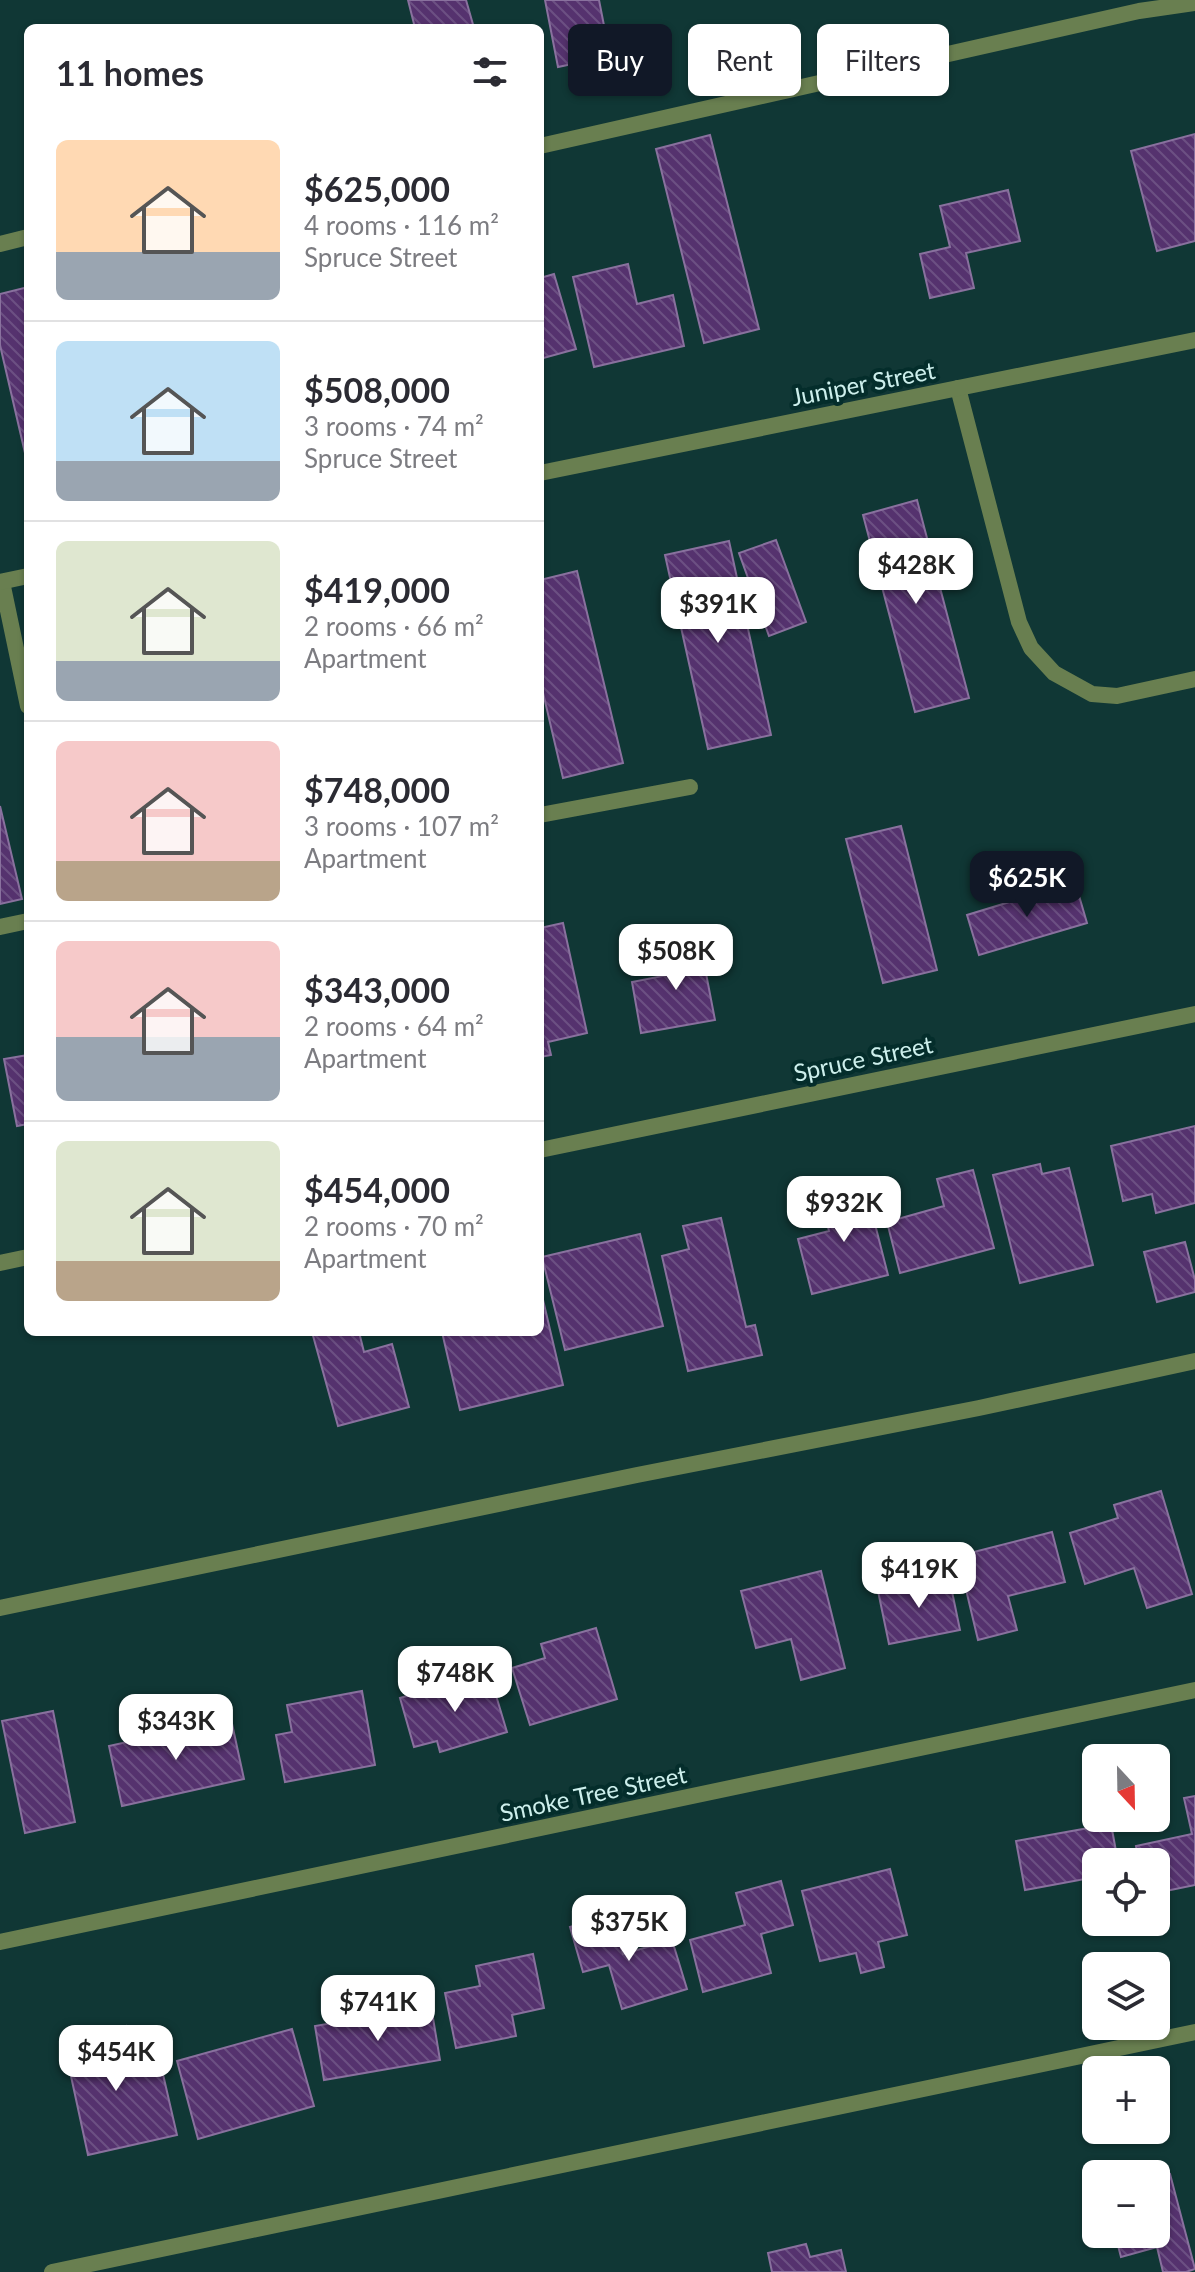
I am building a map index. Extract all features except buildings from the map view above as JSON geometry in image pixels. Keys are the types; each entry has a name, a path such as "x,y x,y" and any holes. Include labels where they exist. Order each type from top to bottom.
{"street":[{"path":"544,145 1092,21 1195,3"},
{"path":"0,244 24,238"},
{"name":"Juniper Street","path":"544,472 1195,340"},
{"path":"958,388 1019,622 1031,648 1054,673 1092,694 1117,696 1195,679"},
{"path":"24,577 1,582 24,688"},
{"path":"544,814 690,787"},
{"path":"0,927 24,922"},
{"name":"Spruce Street","path":"544,1149 1195,1014"},
{"path":"0,1263 24,1258"},
{"path":"0,1608 1195,1361"},
{"name":"Smoke Tree Street","path":"0,1942 1195,1690"},
{"path":"52,2272 1195,2032"}]}
